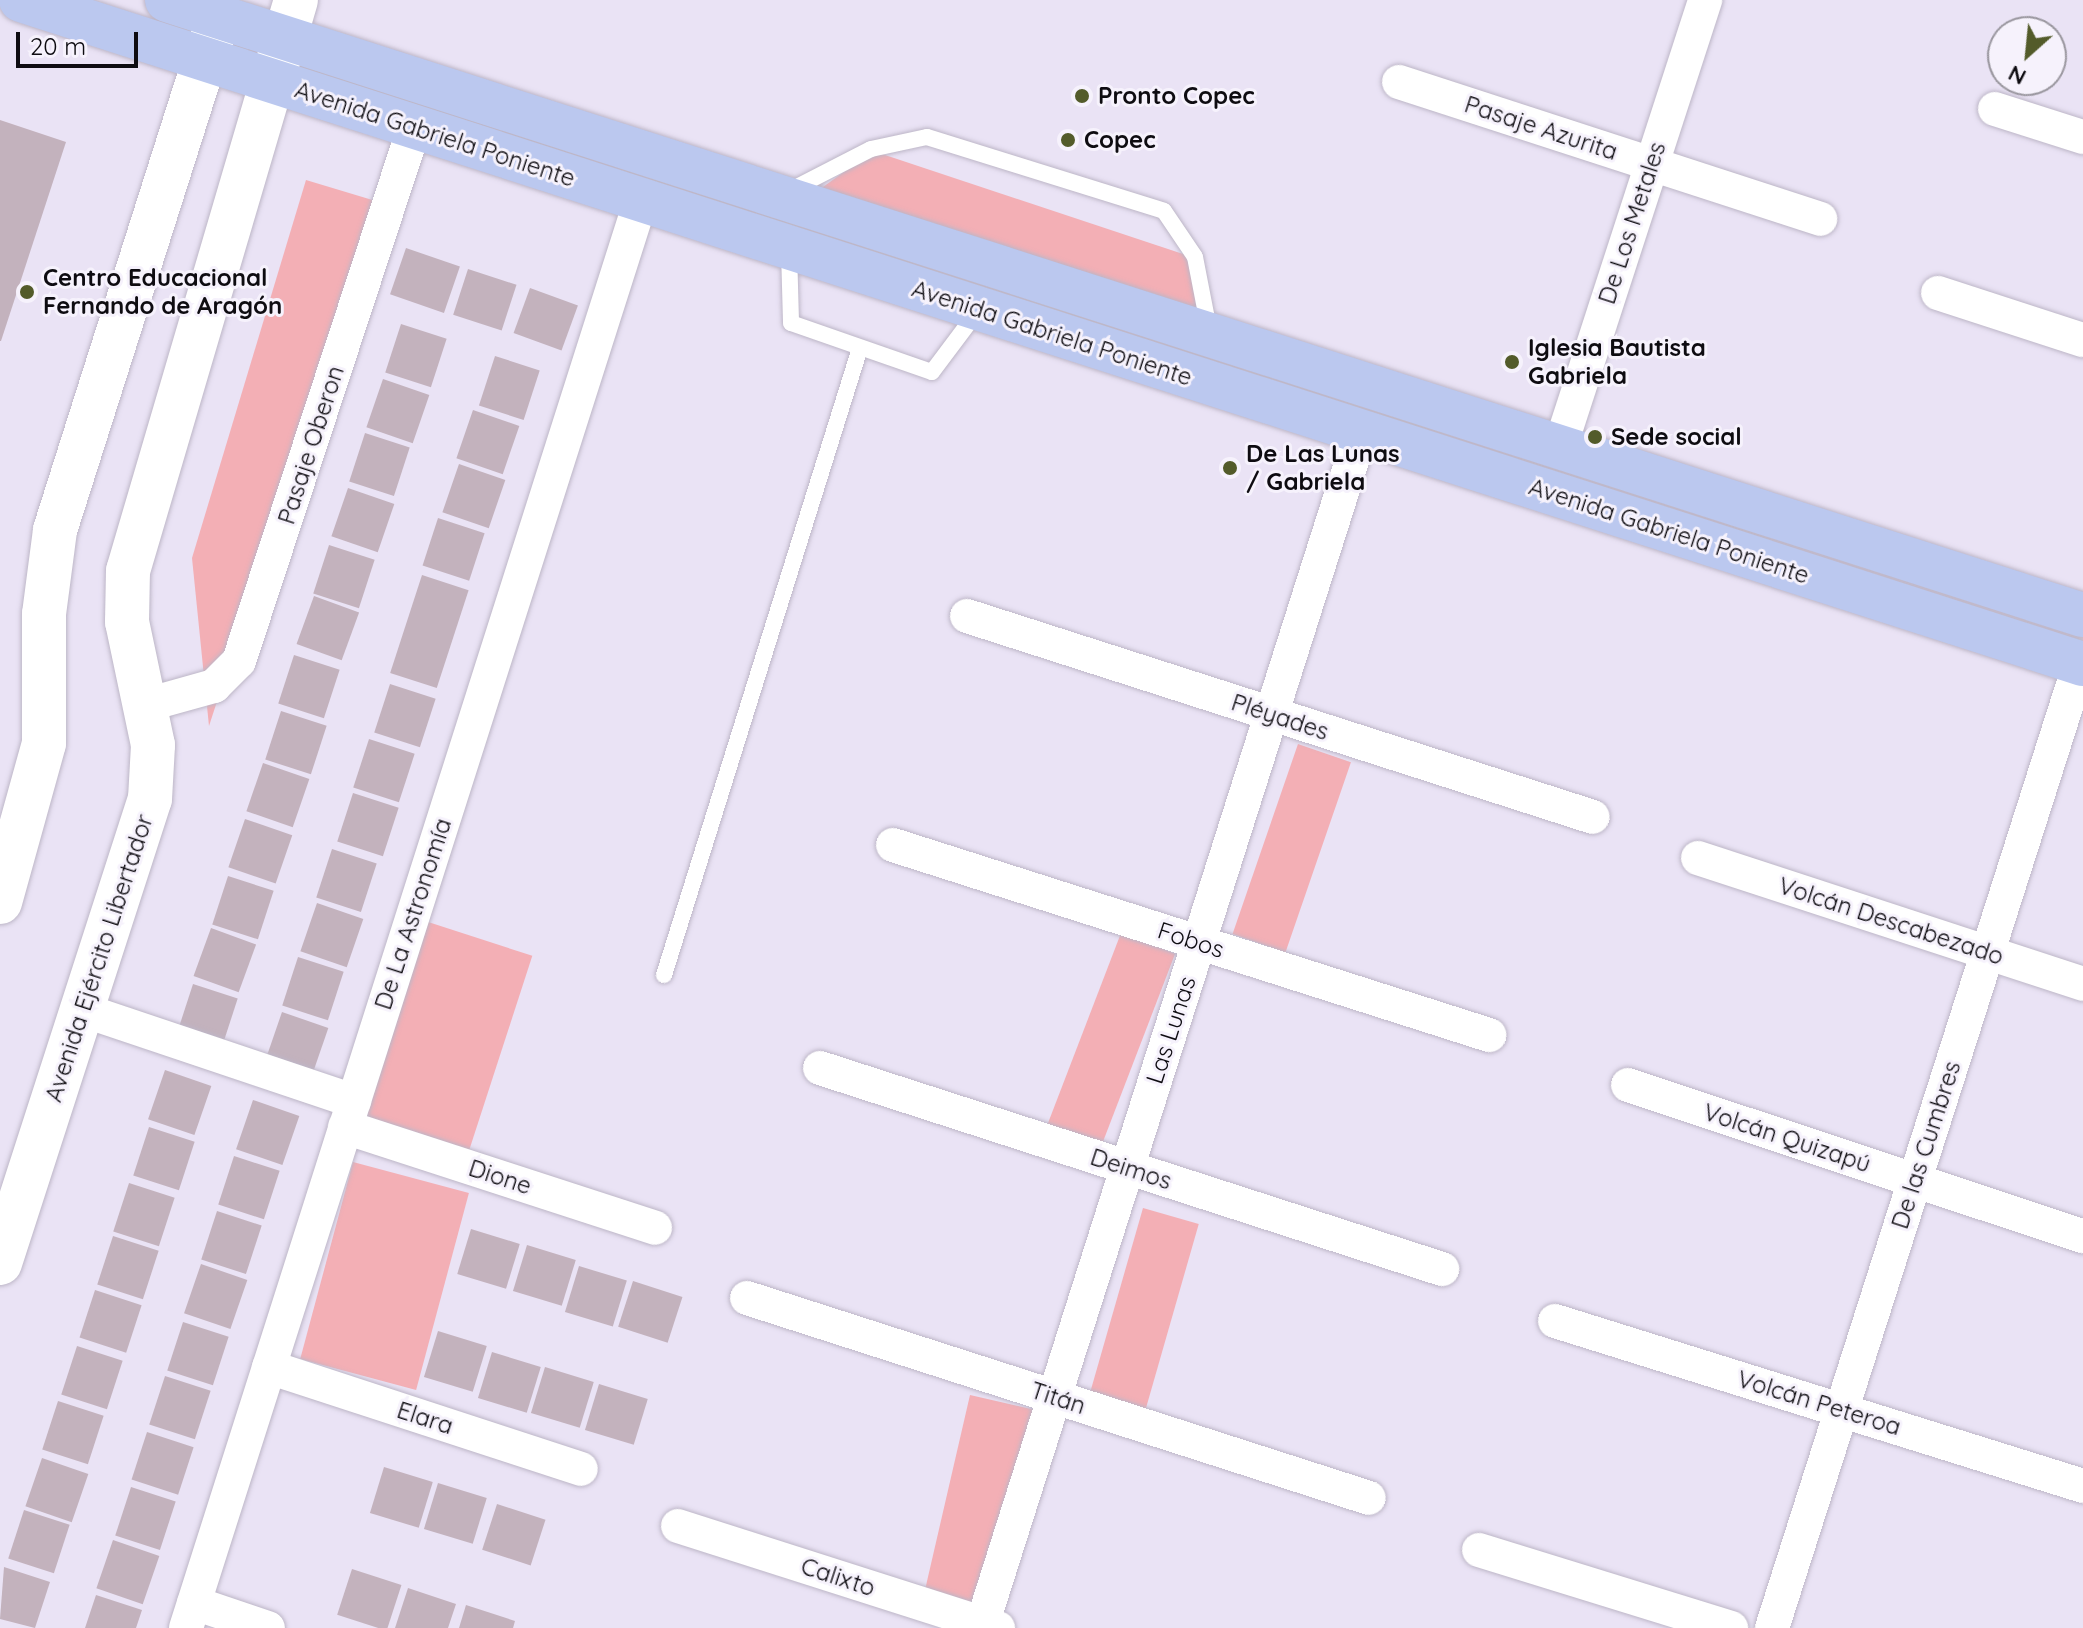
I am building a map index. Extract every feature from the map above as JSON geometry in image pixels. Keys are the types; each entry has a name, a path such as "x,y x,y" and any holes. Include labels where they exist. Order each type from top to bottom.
{"main road":[{"name":"Avenida Gabriela Poniente","path":"21,0 2082,663"},
{"name":"Avenida Gabriela Poniente","path":"167,0 290,19 779,196 2083,615"},
{"path":"0,902 44,743 44,614 55,530 220,8"},
{"name":"Avenida Ejército Libertador","path":"0,1263 150,799 146,705 127,622 128,571 274,83 290,19"}],"street":[{"name":"De Los Metales","path":"1560,447 1705,0"},
{"name":"Pasaje Azurita","path":"1399,82 1820,219"},
{"path":"1995,109 2083,137"},
{"name":"Pasaje Oberon","path":"146,705 214,686 239,661 414,128"},
{"name":"De La Astronomía","path":"190,1616 641,200"},
{"path":"1938,293 2083,340"},
{"name":"Las Lunas","path":"987,1626 1054,1397 1361,432"},
{"name":"Pléyades","path":"967,616 1593,817"},
{"name":"De las Cumbres","path":"1772,1628 2082,663"},
{"name":"Fobos","path":"893,845 1489,1035"},
{"name":"Volcán Descabezado","path":"1698,858 2083,984"},
{"name":"Dione","path":"83,1010 655,1228"},
{"name":"Deimos","path":"820,1068 1442,1269"},
{"name":"Volcán Quizapú","path":"1628,1085 2083,1236"},
{"name":"Titán","path":"747,1298 1369,1498"},
{"name":"Volcán Peteroa","path":"1555,1321 2083,1486"},
{"name":"Elara","path":"269,1367 581,1469"},
{"name":"Calixto","path":"678,1526 987,1626"},
{"path":"1479,1550 1731,1628"},
{"path":"190,1616 268,1628"}],"lane":[{"path":"779,196 871,149 927,137 1164,211 1195,257 1210,334"},
{"path":"789,248 791,323 932,372 979,310"},
{"path":"664,975 860,348"}],"shaded area":[{"path":"873,151 1189,256 1201,340 791,210"},
{"path":"306,180 379,202 209,726 192,558"},
{"path":"1298,744 1351,762 1286,952 1233,934"},
{"path":"422,920 532,956 469,1152 358,1116"},
{"path":"1121,933 1175,954 1101,1146 1047,1125"},
{"path":"353,1162 469,1193 416,1390 300,1359"},
{"path":"1143,1208 1199,1224 1145,1412 1089,1396"},
{"path":"970,1395 1043,1412 997,1613 924,1596"}],"building":[{"path":"0,120 66,142 1,341 0,341"},
{"path":"406,248 460,267 444,313 390,294"},
{"path":"468,269 517,285 502,330 453,315"},
{"path":"530,288 578,305 562,351 514,333"},
{"path":"401,324 447,339 431,387 385,373"},
{"path":"495,356 540,371 524,420 479,405"},
{"path":"383,379 429,395 413,443 366,427"},
{"path":"473,410 519,426 503,474 456,458"},
{"path":"365,433 410,448 394,496 349,482"},
{"path":"459,464 505,480 489,528 442,512"},
{"path":"348,488 394,504 378,552 331,536"},
{"path":"438,518 485,533 469,581 423,566"},
{"path":"329,545 375,560 359,608 313,594"},
{"path":"422,575 469,590 437,688 390,673"},
{"path":"314,596 359,612 342,660 297,644"},
{"path":"294,655 340,670 324,718 278,704"},
{"path":"390,684 436,699 420,747 374,733"},
{"path":"281,711 327,726 311,774 265,760"},
{"path":"369,739 415,754 399,802 353,788"},
{"path":"263,763 309,779 293,827 246,811"},
{"path":"353,793 399,808 383,856 337,842"},
{"path":"245,819 292,835 276,883 228,867"},
{"path":"332,849 377,864 361,912 316,898"},
{"path":"228,876 274,891 258,939 212,925"},
{"path":"317,903 363,919 347,967 300,951"},
{"path":"211,928 256,944 239,992 194,976"},
{"path":"298,957 344,972 328,1020 282,1006"},
{"path":"193,984 238,999 222,1047 177,1033"},
{"path":"282,1012 328,1028 312,1075 266,1059"},
{"path":"165,1070 211,1086 194,1135 148,1119"},
{"path":"253,1100 299,1116 282,1165 236,1149"},
{"path":"149,1127 195,1142 179,1190 133,1176"},
{"path":"234,1156 280,1171 264,1219 218,1205"},
{"path":"129,1183 175,1198 159,1246 113,1232"},
{"path":"217,1211 262,1226 246,1274 201,1260"},
{"path":"471,1229 520,1244 506,1289 457,1274"},
{"path":"113,1236 159,1251 143,1299 97,1285"},
{"path":"527,1245 576,1260 562,1306 513,1291"},
{"path":"201,1264 247,1280 230,1329 184,1313"},
{"path":"579,1266 627,1281 613,1327 565,1312"},
{"path":"633,1281 682,1297 668,1343 618,1327"},
{"path":"95,1290 142,1305 126,1353 80,1338"},
{"path":"183,1322 229,1337 213,1385 167,1371"},
{"path":"438,1331 487,1346 473,1392 424,1377"},
{"path":"77,1346 123,1361 107,1409 61,1395"},
{"path":"492,1352 541,1367 527,1413 478,1398"},
{"path":"545,1367 594,1382 580,1428 531,1413"},
{"path":"165,1376 211,1391 195,1439 149,1425"},
{"path":"599,1384 648,1399 634,1445 585,1430"},
{"path":"58,1401 104,1416 88,1464 42,1450"},
{"path":"147,1432 194,1447 178,1495 132,1480"},
{"path":"42,1458 88,1474 72,1522 25,1506"},
{"path":"384,1467 433,1482 419,1528 370,1513"},
{"path":"438,1483 487,1498 473,1544 424,1529"},
{"path":"131,1487 176,1502 160,1550 115,1536"},
{"path":"497,1504 546,1520 531,1565 482,1550"},
{"path":"24,1510 70,1525 54,1573 8,1559"},
{"path":"113,1540 159,1556 143,1604 96,1588"},
{"path":"4,1567 50,1582 35,1628 0,1619"},
{"path":"352,1569 401,1585 388,1628 337,1615"},
{"path":"408,1588 456,1604 448,1628 395,1628"},
{"path":"96,1595 142,1610 136,1628 85,1628"},
{"path":"466,1605 515,1621 513,1628 459,1628"}],"place":[{"name":"Pronto Copec","path":"1082,96"},
{"name":"Copec","path":"1068,140"},
{"name":"Centro Educacional Fernando de Aragón","path":"27,292"},
{"name":"Iglesia Bautista Gabriela","path":"1512,362"},
{"name":"Sede social","path":"1595,437"},
{"name":"De Las Lunas / Gabriela","path":"1230,468"}]}
